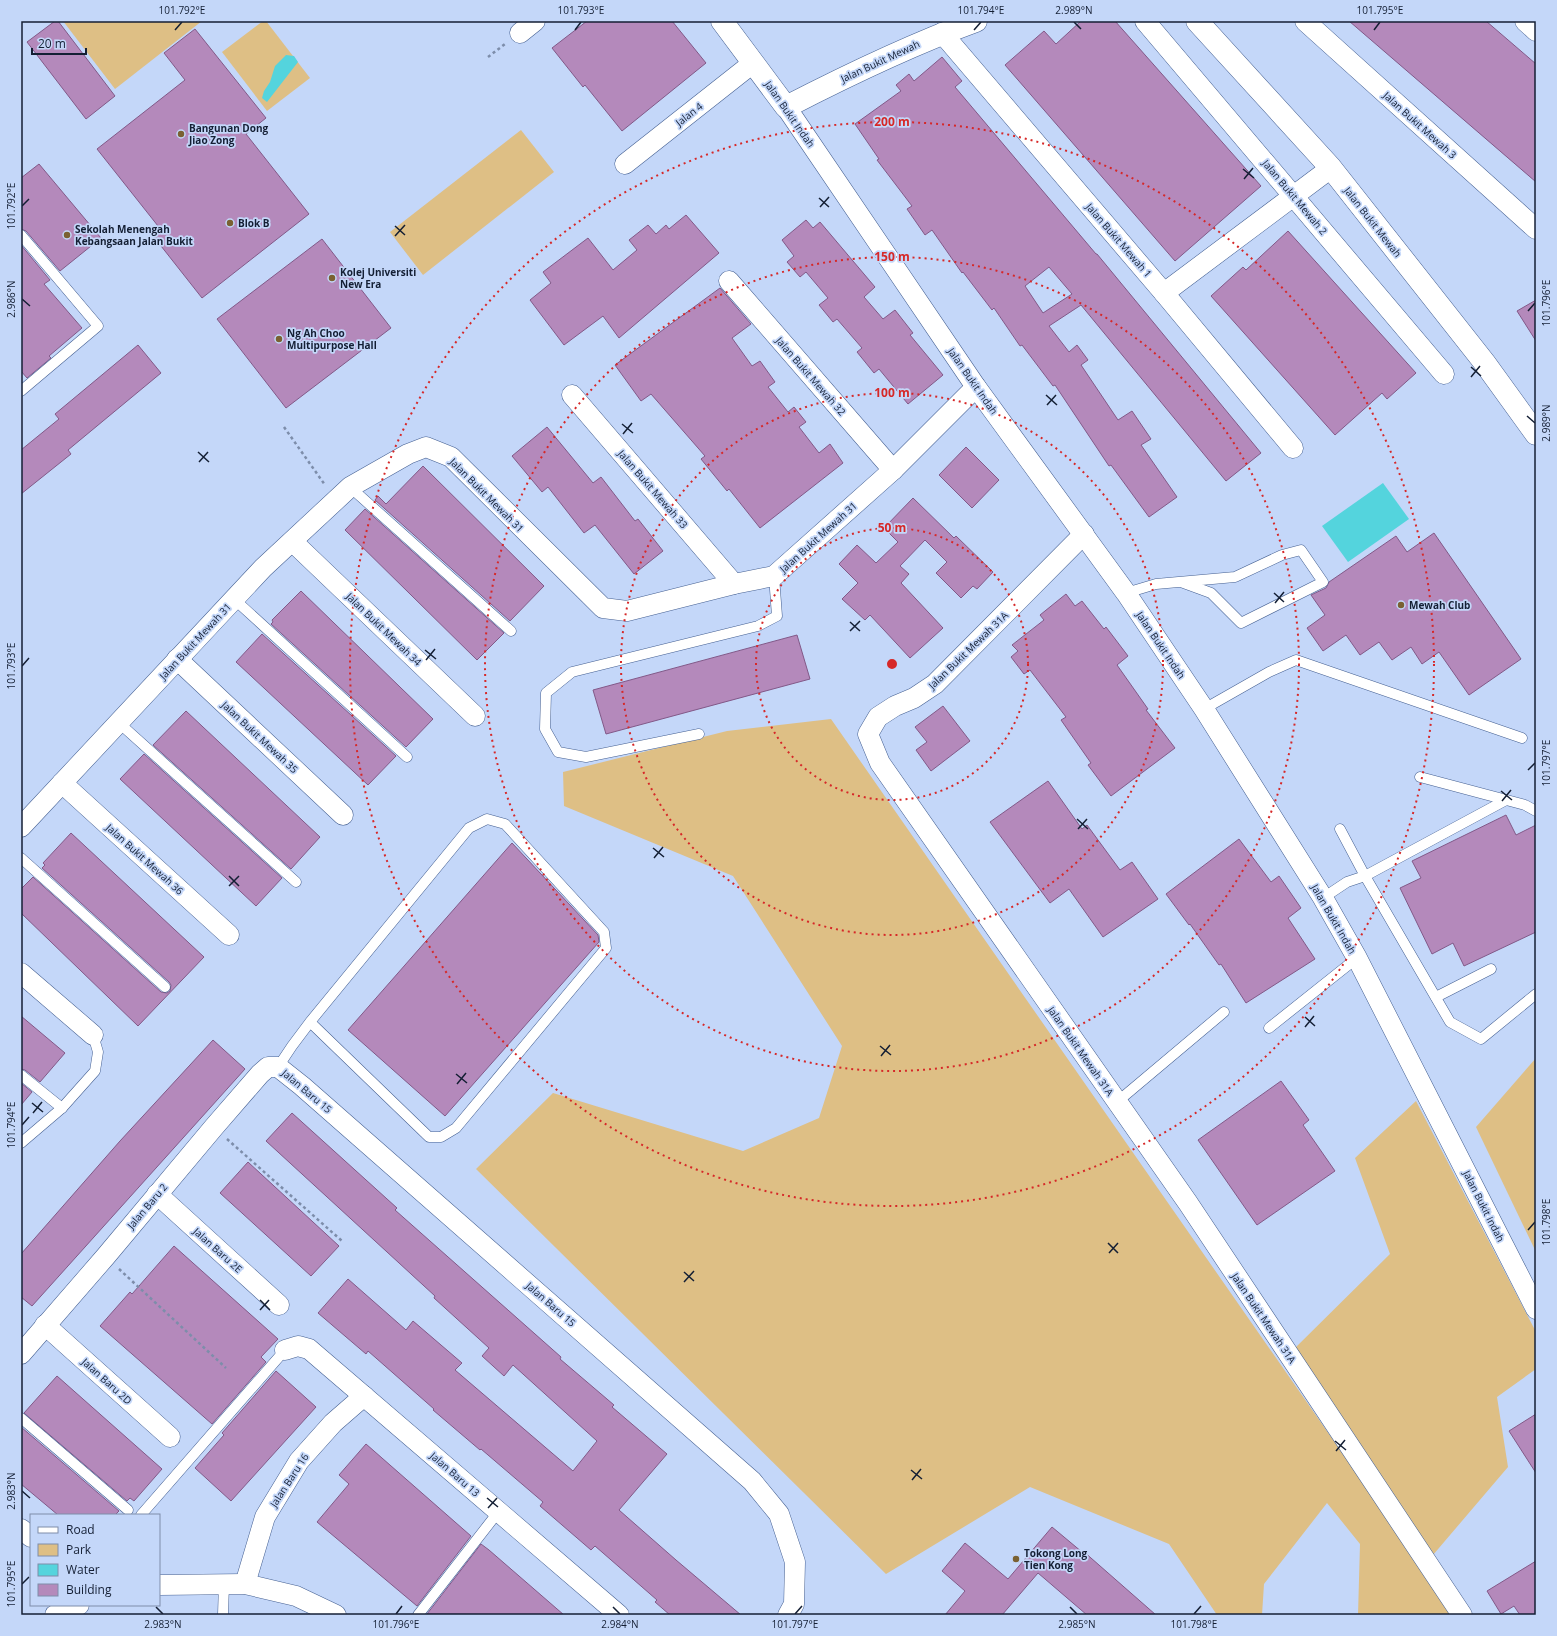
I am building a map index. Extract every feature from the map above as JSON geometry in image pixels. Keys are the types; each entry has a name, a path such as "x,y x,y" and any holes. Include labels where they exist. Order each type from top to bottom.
{"street":[{"name":"Jalan Bukit Indah","path":"722,21 786,107 976,387 1126,593 1204,709 1323,898 1357,958 1536,1309"},
{"name":"Jalan Bukit Mewah","path":"786,107 866,66 942,33 976,21"},
{"name":"Jalan Bukit Mewah 2","path":"1145,21 1444,374"},
{"name":"Jalan Bukit Mewah","path":"1197,21 1331,168 1484,362 1536,434"},
{"name":"Jalan Bukit Mewah 3","path":"1305,21 1536,229"},
{"path":"1525,21 1536,31"},
{"name":"Jalan Bukit Mewah 1","path":"942,33 1164,293 1293,448"},
{"name":"Jalan 4","path":"625,164 753,63"},
{"path":"1164,293 1331,168"},
{"name":"Jalan Bukit Mewah 32","path":"729,281 893,470"},
{"name":"Jalan Bukit Mewah 31","path":"21,827 263,568 343,494 408,454 426,447 451,457 603,608 627,611 734,584 774,576 893,470 976,387"},
{"name":"Jalan Bukit Mewah 33","path":"572,395 734,584"},
{"name":"Jalan Bukit Mewah 31A","path":"1084,534 935,684 914,698 895,706 878,717 868,734 880,763 1188,1203 1462,1615"},
{"name":"Jalan Bukit Mewah 34","path":"292,542 475,716"},
{"name":"Jalan Bukit Mewah 35","path":"178,659 343,815"},
{"name":"Jalan Bukit Mewah 36","path":"62,783 229,935"},
{"path":"21,974 93,1035"},
{"name":"Jalan Baru 2","path":"21,1354 106,1256 214,1126 260,1074 268,1068 278,1067"},
{"name":"Jalan Baru 15","path":"278,1067 302,1086 752,1481 779,1514 795,1562 794,1604 788,1615"},
{"name":"Jalan Baru 2E","path":"157,1194 279,1305"},
{"name":"Jalan Baru 2D","path":"45,1325 170,1437"},
{"name":"Jalan Baru 13","path":"285,1350 298,1346 309,1349 620,1615"},
{"name":"Jalan Baru 16","path":"245,1584 265,1517 299,1461 333,1423 364,1396"},
{"path":"21,1529 30,1536"},
{"path":"160,1585 224,1583 245,1584 296,1596 336,1615"},
{"path":"56,1615 77,1606"}],"lane":[{"path":"21,235 98,326 21,391"},
{"path":"343,494 511,632"},
{"path":"1126,593 1156,584 1235,577 1282,555 1301,550 1323,582 1241,623 1210,592 1181,582"},
{"path":"700,734 586,757 558,752 545,729 546,693 572,672 758,626 778,616 774,576"},
{"path":"234,599 407,757"},
{"path":"1204,709 1269,672 1296,660 1522,738"},
{"path":"118,722 296,882"},
{"path":"1420,777 1525,805 1536,811"},
{"path":"1323,898 1347,882 1365,876 1506,800"},
{"path":"278,1067 310,1022 469,828 487,819 505,824 604,932 606,948 456,1128 442,1137 429,1137 310,1022"},
{"path":"1340,829 1365,876 1450,1022 1481,1039 1536,994"},
{"path":"21,858 165,988"},
{"path":"1269,1028 1357,958"},
{"path":"1436,997 1492,969"},
{"path":"1117,1102 1224,1012"},
{"path":"21,1143 62,1108 95,1071 98,1052 93,1035"},
{"path":"21,1075 62,1108"},
{"path":"142,1514 285,1350"},
{"path":"21,1418 128,1510"},
{"path":"418,1615 499,1512"},
{"path":"223,1615 224,1583"}],"path":[{"path":"284,427 343,494"},
{"path":"234,1145 342,1241"},
{"path":"127,1277 226,1368"}],"green space":[{"path":"63,21 202,21 115,89"},
{"path":"263,21 266,21 310,78 267,111 222,52"},
{"path":"521,130 554,172 423,275 390,232"},
{"path":"831,719 1455,1615 1358,1615 1360,1544 1327,1503 1264,1584 1262,1615 1217,1615 1169,1544 1030,1487 886,1574 476,1169 553,1093 743,1151 819,1118 842,1046 733,876 564,806 563,772 727,731"},
{"path":"1536,1058 1536,1252 1476,1127"},
{"path":"1416,1101 1536,1332 1536,1369 1497,1397 1508,1467 1433,1555 1295,1348 1390,1254 1355,1158"}],"water":[{"path":"286,55 294,56 298,62 267,102 262,98 264,91 270,82 275,66"},
{"path":"1383,483 1409,519 1348,562 1322,526"}],"building":[{"path":"55,21 58,21 115,96 86,119 27,42"},
{"path":"587,21 672,21 706,63 622,131 585,85 583,87 552,48"},
{"path":"1081,21 1115,21 1261,186 1175,261 1005,65 1044,31 1056,44"},
{"path":"1349,21 1486,21 1536,64 1536,182"},
{"path":"195,29 266,118 246,134 309,214 202,298 150,232 158,226 97,149 185,80 164,53"},
{"path":"942,57 962,81 955,87 1097,254 1261,453 1226,481 1081,305 1049,326 1069,352 1077,345 1088,360 1081,365 1118,420 1132,411 1151,439 1141,445 1177,497 1149,517 1111,465 1109,466 1055,385 1053,386 1022,345 1020,346 994,308 992,310 963,272 962,273 932,230 925,235 907,209 912,206 877,160 879,159 855,124 901,91 896,85 909,74 914,81","holes":["1049,267 1072,294 1043,313 1025,286"]},
{"path":"39,164 101,238 60,271 26,231 21,229 21,178"},
{"path":"686,215 719,253 619,338 603,316 564,345 530,300 551,283 543,272 588,238 613,270 637,250 629,240 648,225 656,234 666,225 669,229"},
{"path":"806,220 813,228 820,222 875,287 864,297 883,319 895,310 913,333 910,335 943,375 908,404 879,369 874,373 857,352 862,348 837,319 833,322 819,305 828,298 806,272 800,277 787,262 794,256 782,240"},
{"path":"1288,231 1416,373 1387,399 1382,393 1335,435 1211,296 1243,267 1246,270"},
{"path":"322,239 391,328 286,408 217,319"},
{"path":"21,245 50,280 44,284 82,328 49,356 51,358 27,378 21,371"},
{"path":"720,288 751,324 732,338 752,366 760,361 775,382 768,387 788,412 794,407 806,422 799,427 819,453 830,444 843,463 760,528 729,489 727,491 701,459 705,456 651,394 641,401 615,365"},
{"path":"1536,300 1536,341 1517,311"},
{"path":"138,345 161,373 68,450 71,454 21,494 21,450 59,419 55,414"},
{"path":"547,427 593,483 601,477 635,521 638,519 663,551 634,574 595,525 584,533 548,487 542,492 512,456"},
{"path":"966,447 999,480 972,508 939,475"},
{"path":"423,466 544,586 510,621 375,500 378,496 386,504"},
{"path":"913,498 954,538 956,536 993,572 977,589 973,586 961,598 936,573 947,562 925,540 900,566 909,574 901,583 943,628 910,658 870,615 865,620 842,599 858,583 839,564 857,545 876,563 898,542 884,528"},
{"path":"365,509 504,633 477,660 345,530"},
{"name":"Mewah Club","path":"1434,533 1521,659 1469,695 1439,652 1422,664 1411,647 1392,660 1379,642 1360,655 1346,635 1323,651 1307,628 1325,615 1311,595 1326,588 1329,582 1396,536 1407,552"},
{"path":"301,591 433,719 406,747 271,624 273,622 272,620"},
{"path":"1066,594 1075,606 1082,601 1104,629 1106,627 1128,656 1117,665 1148,709 1146,710 1175,748 1111,796 1088,765 1091,763 1061,720 1066,717 1030,670 1024,674 1011,657 1018,651 1012,645 1044,620 1040,615"},
{"path":"262,634 396,756 368,785 236,662"},
{"path":"797,635 810,679 606,734 593,690"},
{"path":"943,706 970,741 931,771 916,750 927,742 915,727"},
{"path":"186,711 320,837 291,869 153,745"},
{"path":"144,754 282,878 256,906 120,779"},
{"path":"1048,781 1082,829 1087,825 1120,870 1132,862 1158,899 1103,937 1069,889 1050,903 990,822"},
{"path":"1506,815 1516,835 1536,825 1536,932 1464,966 1453,943 1432,954 1400,888 1421,878 1412,861"},
{"path":"71,833 204,957 138,1026 21,913 21,889 33,877 161,992 167,993 170,991 171,985 169,982 42,868 45,865 43,863"},
{"path":"1239,839 1271,882 1279,876 1301,908 1288,918 1315,959 1246,1003 1221,964 1219,965 1190,924 1189,925 1166,894"},
{"path":"512,843 598,935 599,942 445,1116 348,1030"},
{"path":"21,1016 65,1053 40,1082 25,1070 21,1069"},
{"path":"213,1040 245,1069 32,1306 21,1297 21,1254 120,1141"},
{"path":"1281,1081 1309,1120 1303,1125 1335,1171 1257,1225 1198,1140"},
{"path":"21,1083 32,1092 21,1105"},
{"path":"292,1113 397,1208 395,1210 561,1357 560,1359 614,1405 612,1407 667,1454 619,1510 741,1615 670,1615 655,1602 657,1600 595,1546 591,1550 540,1506 543,1502 433,1410 434,1409 368,1351 366,1354 318,1313 348,1279 406,1330 413,1321 462,1363 455,1370 573,1471 597,1441 513,1365 504,1376 482,1356 489,1348 434,1298 435,1296 266,1141"},
{"path":"248,1162 339,1246 311,1276 220,1193"},
{"path":"174,1246 278,1339 261,1357 266,1362 212,1424 100,1326 130,1292 132,1294"},
{"path":"276,1371 316,1407 231,1501 195,1468 224,1435 222,1433"},
{"path":"57,1376 162,1469 134,1501 130,1498 127,1501 24,1413"},
{"path":"1536,1414 1536,1473 1509,1431"},
{"path":"21,1427 119,1511 116,1514 57,1514 21,1484"},
{"path":"366,1444 471,1536 417,1606 317,1522 349,1484 339,1475"},
{"path":"1052,1527 1082,1552 1083,1551 1156,1615 1087,1615 1038,1573 1002,1615 945,1615 965,1591 942,1571 965,1543 1008,1579"},
{"path":"481,1544 489,1550 564,1615 427,1614"},
{"path":"1536,1561 1536,1615 1520,1615 1514,1606 1501,1614 1487,1591"}],"place":[{"name":"Bangunan Dong Jiao Zong","path":"181,134"},
{"name":"Blok B","path":"230,223"},
{"name":"Sekolah Menengah Kebangsaan Jalan Bukit","path":"67,235"},
{"name":"Kolej Universiti New Era","path":"332,278"},
{"name":"Ng Ah Choo Multipurpose Hall","path":"279,339"},
{"name":"Mewah Club","path":"1401,605"},
{"name":"Tokong Long Tien Kong","path":"1016,1559"}]}
